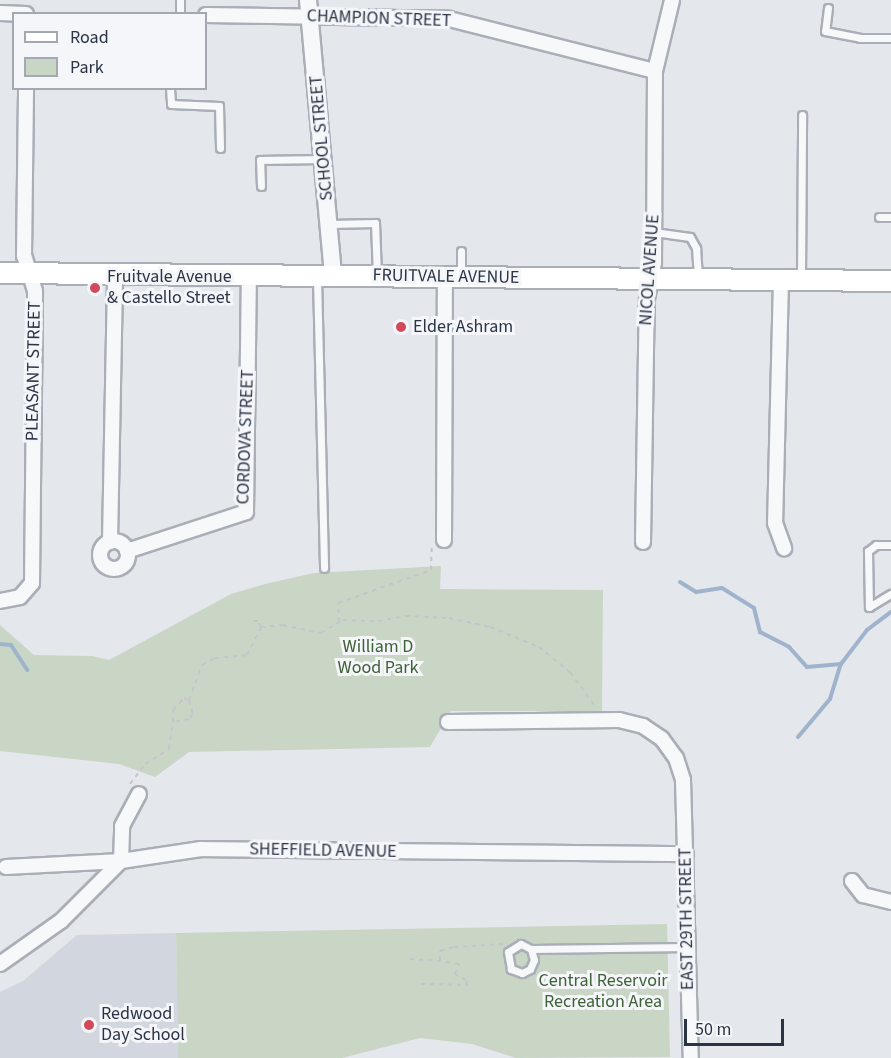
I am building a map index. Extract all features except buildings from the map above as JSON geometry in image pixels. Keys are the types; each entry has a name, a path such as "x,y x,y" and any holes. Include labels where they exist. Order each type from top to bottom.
{"main road":[{"name":"FRUITVALE AVENUE","path":"0,273 891,281"}],"street":[{"name":"NICOL AVENUE","path":"644,542 647,298 651,279 654,232 655,71 672,0"},
{"name":"CHAMPION STREET","path":"207,15 310,8 449,19 655,71"},
{"name":"SCHOOL STREET","path":"310,8 329,224 325,275"},
{"name":"PLEASANT STREET","path":"0,601 20,597 32,583 35,291 24,256 26,90"},
{"path":"110,542 115,274"},
{"name":"CORDOVA STREET","path":"127,551 246,512 249,275"},
{"path":"444,540 453,277"},
{"path":"781,280 775,523 784,548"},
{"path":"110,542 118,542 127,551 125,565 117,570 107,568 100,561 100,551 110,542"},
{"name":"EAST 29TH STREET","path":"448,722 619,720 644,726 662,739 676,758 683,780 691,1058"},
{"path":"0,964 61,921 122,861 122,826 134,790"},
{"name":"SHEFFIELD AVENUE","path":"6,867 122,861 201,849 686,854"},
{"path":"852,881 863,895 891,902"}],"lane":[{"path":"828,8 825,31 860,38 891,38"},
{"path":"170,90 171,104 219,106 219,148"},
{"path":"801,280 802,115"},
{"path":"261,186 260,160 324,159"},
{"path":"879,217 891,216"},
{"path":"329,224 375,223 377,276"},
{"path":"654,232 690,237 696,248 698,279"},
{"path":"453,277 461,251"},
{"path":"324,568 325,275"},
{"path":"891,545 876,545 868,551 869,607 891,594"},
{"path":"531,949 533,965 525,972 515,972 506,958 516,945 531,949 688,947"}],"path":[{"path":"339,622 338,603 430,570 432,544 444,540"},
{"path":"261,627 283,625 321,633 339,622 378,621 406,615 449,618 516,636 539,647 570,672 587,690 595,706 596,721"},
{"path":"249,621 258,621 261,627"},
{"path":"173,722 189,719 193,714 189,700 202,665 215,658 246,655 261,627"},
{"path":"134,790 145,764 169,749 178,702 184,698 189,700"},
{"path":"440,961 440,951 454,947 516,945"},
{"path":"410,959 459,964 455,974 466,980 467,985 422,984"}],"shaded area":[{"name":"Redwood Day School","path":"176,933 178,1058 0,1058 0,992 23,981 77,935"}],"green space":[{"name":"William D Wood Park","path":"441,566 440,589 603,590 602,711 451,711 430,747 189,752 155,777 119,764 0,751 0,625 34,655 92,656 109,660 231,594 269,583 314,573"},
{"name":"Central Reservoir Recreation Area","path":"667,924 670,1057 516,1058 472,1044 420,1038 342,1058 178,1058 176,933"}],"waterway":[{"path":"680,582 696,592 722,588 754,608 760,632 789,647 807,667 841,664 867,630 891,612"},
{"path":"0,644 11,645 27,670"},
{"path":"798,737 830,699 841,664"}],"place":[{"name":"Fruitvale Avenue & Castello Street","path":"95,288"},
{"name":"Elder Ashram","path":"401,327"},
{"name":"Redwood Day School","path":"89,1025"}]}
